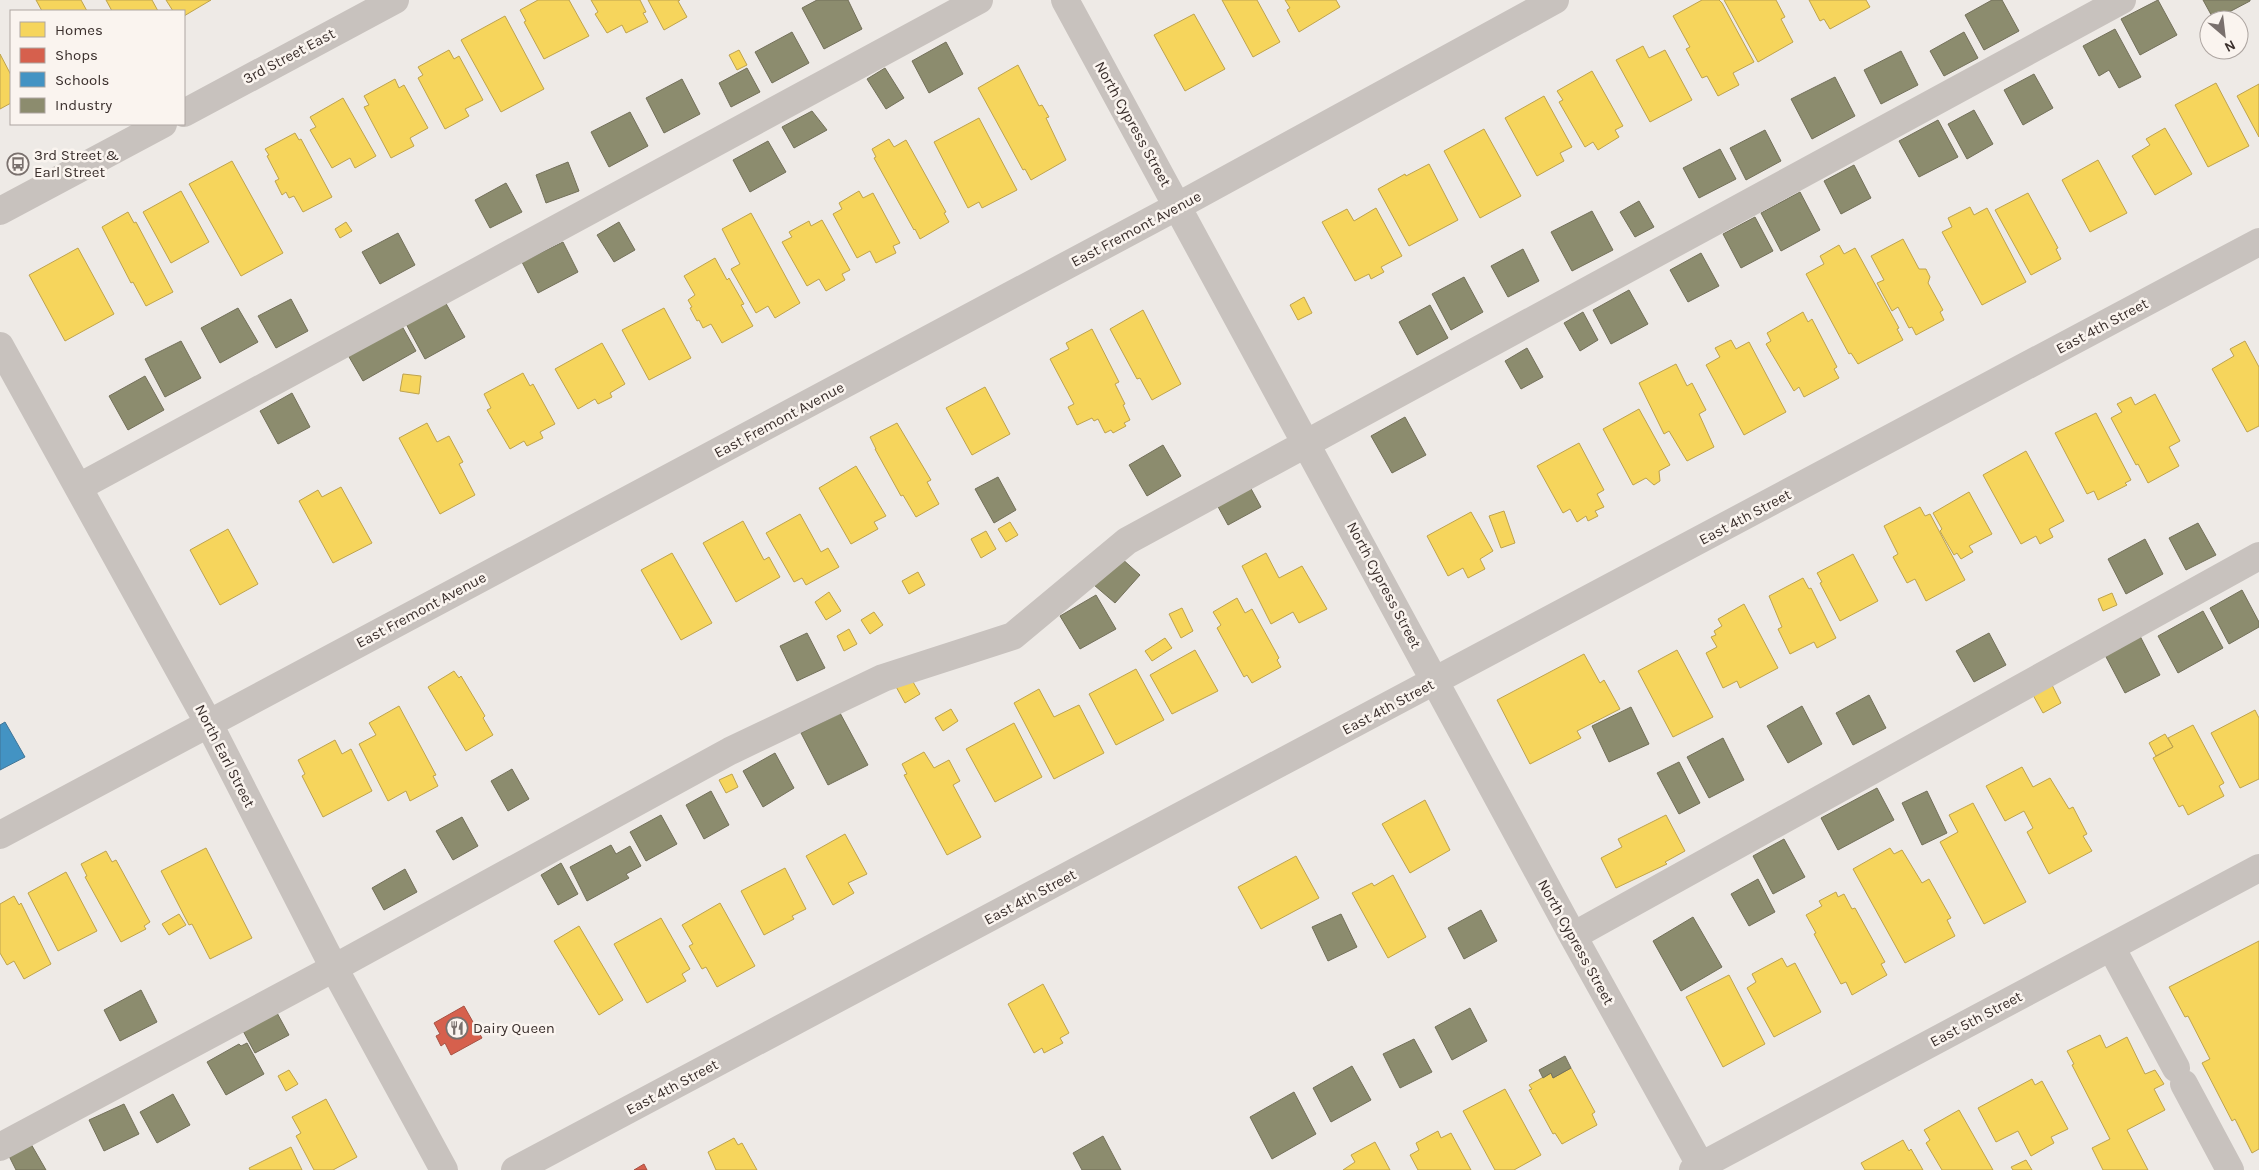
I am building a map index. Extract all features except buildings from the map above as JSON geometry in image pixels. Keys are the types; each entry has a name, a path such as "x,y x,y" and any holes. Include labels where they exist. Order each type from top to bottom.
{"street":[{"name":"3rd Street East","path":"185,112 395,0"},
{"path":"79,487 979,0"},
{"name":"North Cypress Street","path":"1066,0 1699,1169"},
{"name":"East Fremont Avenue","path":"0,835 1178,206 1555,0"},
{"path":"0,1147 334,968 730,751 883,678 1013,636 1127,541 2122,0"},
{"path":"0,211 161,125"},
{"name":"East 4th Street","path":"515,1170 551,1162 1436,682 2259,242"},
{"name":"North Earl Street","path":"0,346 209,724 334,968 444,1170"},
{"path":"1573,936 2259,556"},
{"name":"East 5th Street","path":"1699,1169 2259,868"},
{"path":"2111,947 2230,1170"}],"place":[{"name":"3rd Street & Earl Street","path":"18,164"},
{"name":"Dairy Queen","path":"457,1028"}]}
